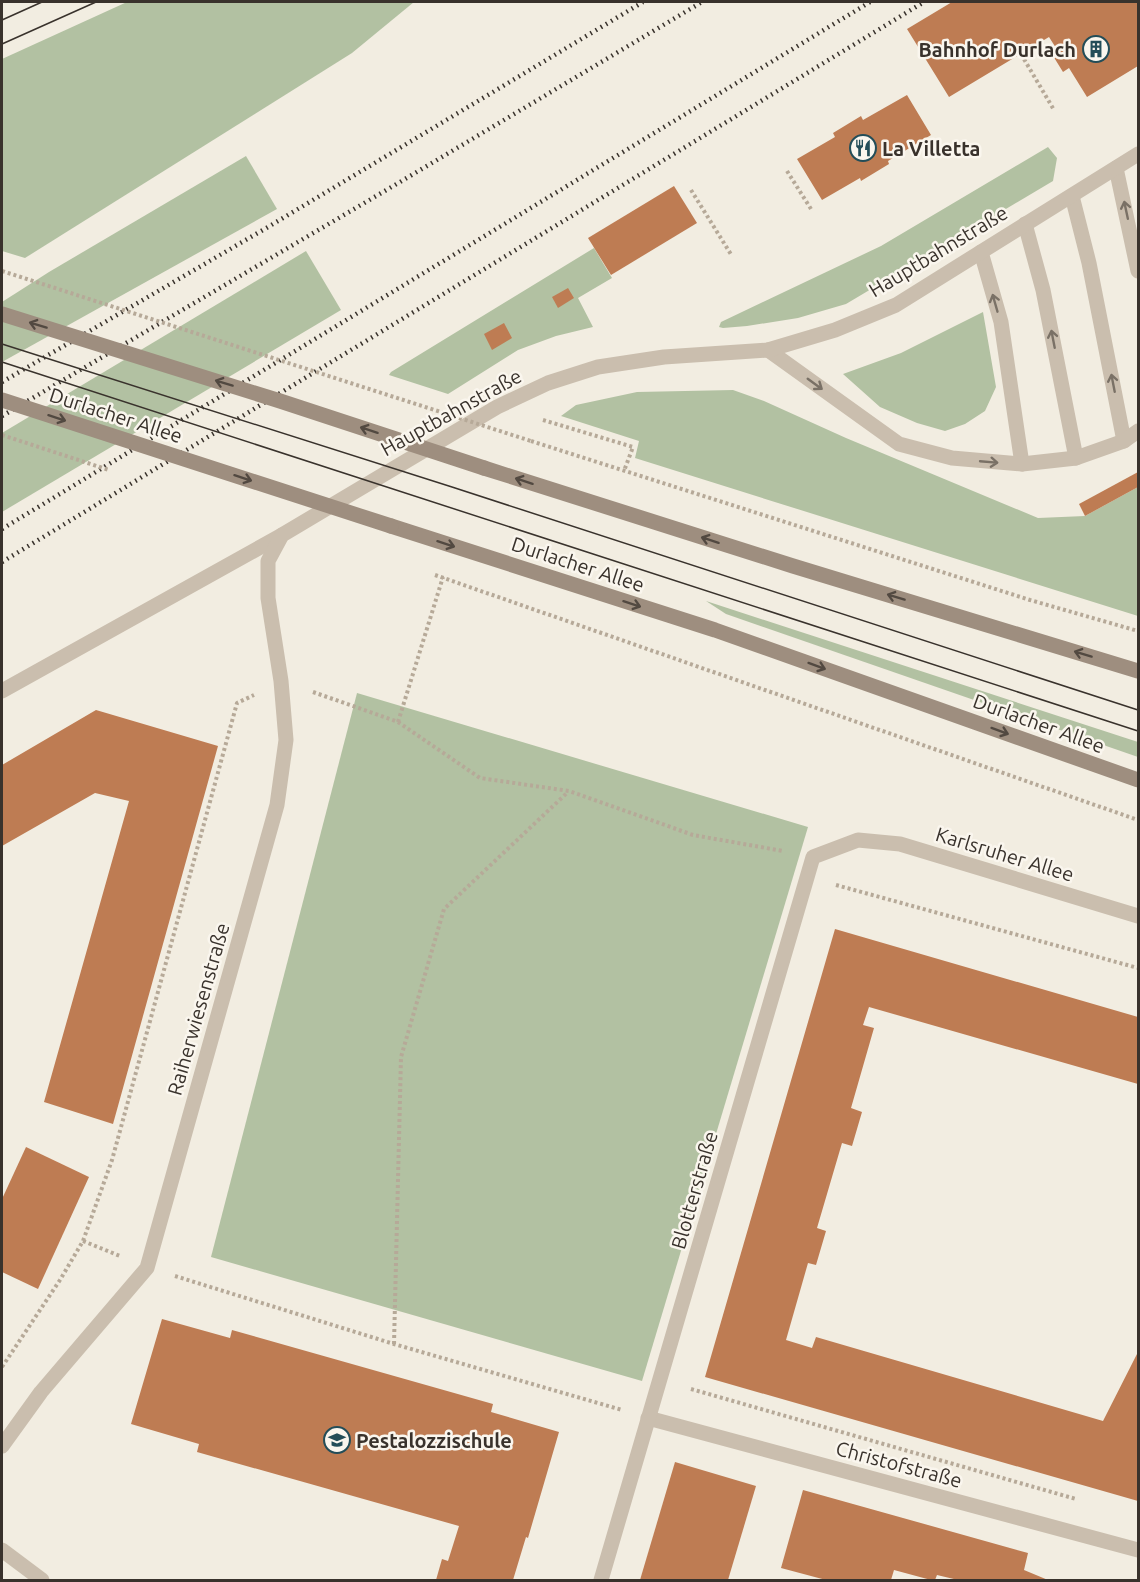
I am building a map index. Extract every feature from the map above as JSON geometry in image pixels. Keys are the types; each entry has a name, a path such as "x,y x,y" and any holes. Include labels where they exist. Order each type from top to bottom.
{"main road":[{"path":"2,314 793,566 1138,671"},
{"name":"Durlacher Allee","path":"2,400 715,630 1138,780"}],"street":[{"name":"Hauptbahnstraße","path":"2,691 282,535 496,406 548,383 598,367 664,357 768,350 835,330 896,305 1138,154"},
{"path":"1116,168 1138,272"},
{"path":"1072,196 1089,263 1124,441"},
{"path":"1025,224 1043,290 1076,459"},
{"path":"981,252 1001,322 1022,464"},
{"path":"768,350 899,444 952,459 1022,464 1076,459 1124,441 1138,432"},
{"name":"Raiherwiesenstraße","path":"2,1446 42,1392 147,1268 277,805 286,740 281,681 268,598 268,561 282,535"},
{"name":"Karlsruher Allee","path":"813,857 858,840 900,844 1138,916"},
{"name":"Blotterstraße","path":"602,1581 813,857"},
{"name":"Christofstraße","path":"648,1418 1138,1550"},
{"path":"2,1550 42,1581"}],"path":[{"path":"1021,54 1054,110"},
{"path":"787,171 811,208"},
{"path":"691,190 732,256"},
{"path":"2,271 1030,600 1138,631"},
{"path":"556,424 633,447 624,471"},
{"path":"432,574 1138,820"},
{"path":"398,722 443,578"},
{"path":"2,1367 83,1241 112,1160 237,703 281,681 398,722 480,778 569,791 693,835 813,857"},
{"path":"394,1344 401,1058 444,909 569,791"},
{"path":"832,896 835,884 1138,968"},
{"path":"147,1268 394,1344 648,1418"},
{"path":"680,1426 691,1389 1079,1500"}],"green space":[{"path":"127,2 414,2 352,53 25,258 2,251 2,59"},
{"path":"1048,147 1057,158 1053,181 846,304 798,318 747,326 719,327 721,322 881,246"},
{"path":"246,156 277,209 2,362 2,302"},
{"path":"594,248 612,278 578,298 593,327 556,336 518,350 448,394 389,375 391,372"},
{"path":"306,251 341,310 2,512 2,433"},
{"path":"983,312 996,387 985,411 965,424 945,431 917,423 880,407 843,374 901,353"},
{"path":"733,390 764,401 846,438 1038,518 1085,516 1138,487 1138,616 635,458 639,441 561,416 576,405 637,392"},
{"path":"706,601 1138,742 1138,757 726,614"},
{"path":"357,693 808,827 642,1381 211,1257"}],"building":[{"path":"952,2 1138,2 1138,66 1087,97 1069,68 1063,72 1050,51 1056,48 1049,37 949,97 907,29"},
{"name":"La Villetta","path":"907,95 931,135 888,161 889,164 861,181 860,178 822,200 797,159 835,137 833,133 861,116 863,120"},
{"path":"674,186 697,223 611,275 588,238"},
{"path":"568,288 574,298 558,308 552,297"},
{"path":"504,323 512,338 492,350 484,334"},
{"path":"1138,472 1138,487 1085,516 1079,504"},
{"path":"96,710 218,746 113,1124 44,1102 129,801 95,793 2,846 2,765"},
{"path":"835,929 1138,1017 1138,1084 869,1007 863,1025 874,1028 851,1108 862,1112 852,1146 842,1143 817,1228 826,1231 816,1265 808,1263 786,1340 812,1348 816,1337 1103,1421 1138,1352 1138,1501 705,1377"},
{"path":"26,1147 89,1177 38,1289 2,1272 2,1199"},
{"path":"162,1319 230,1338 232,1330 493,1404 491,1412 559,1432 528,1538 526,1537 513,1580 436,1580 442,1559 448,1561 459,1526 197,1452 199,1444 131,1424"},
{"path":"675,1462 756,1486 728,1580 640,1580"},
{"path":"803,1490 1028,1553 1024,1570 1048,1580 958,1580 937,1575 935,1580 931,1580 894,1570 891,1580 826,1580 781,1568"}],"tram line":[{"path":"2,20 42,2"},
{"path":"2,44 96,2"},
{"path":"2,344 452,487 1138,710"},
{"path":"2,362 1138,731"}],"railway":[{"path":"2,382 268,227 643,2"},
{"path":"2,416 702,2"},
{"path":"2,529 870,2"},
{"path":"2,562 924,2"}],"place":[{"name":"Bahnhof Durlach","path":"1096,49"},
{"name":"La Villetta","path":"863,148"},
{"name":"Pestalozzischule","path":"337,1440"}]}
